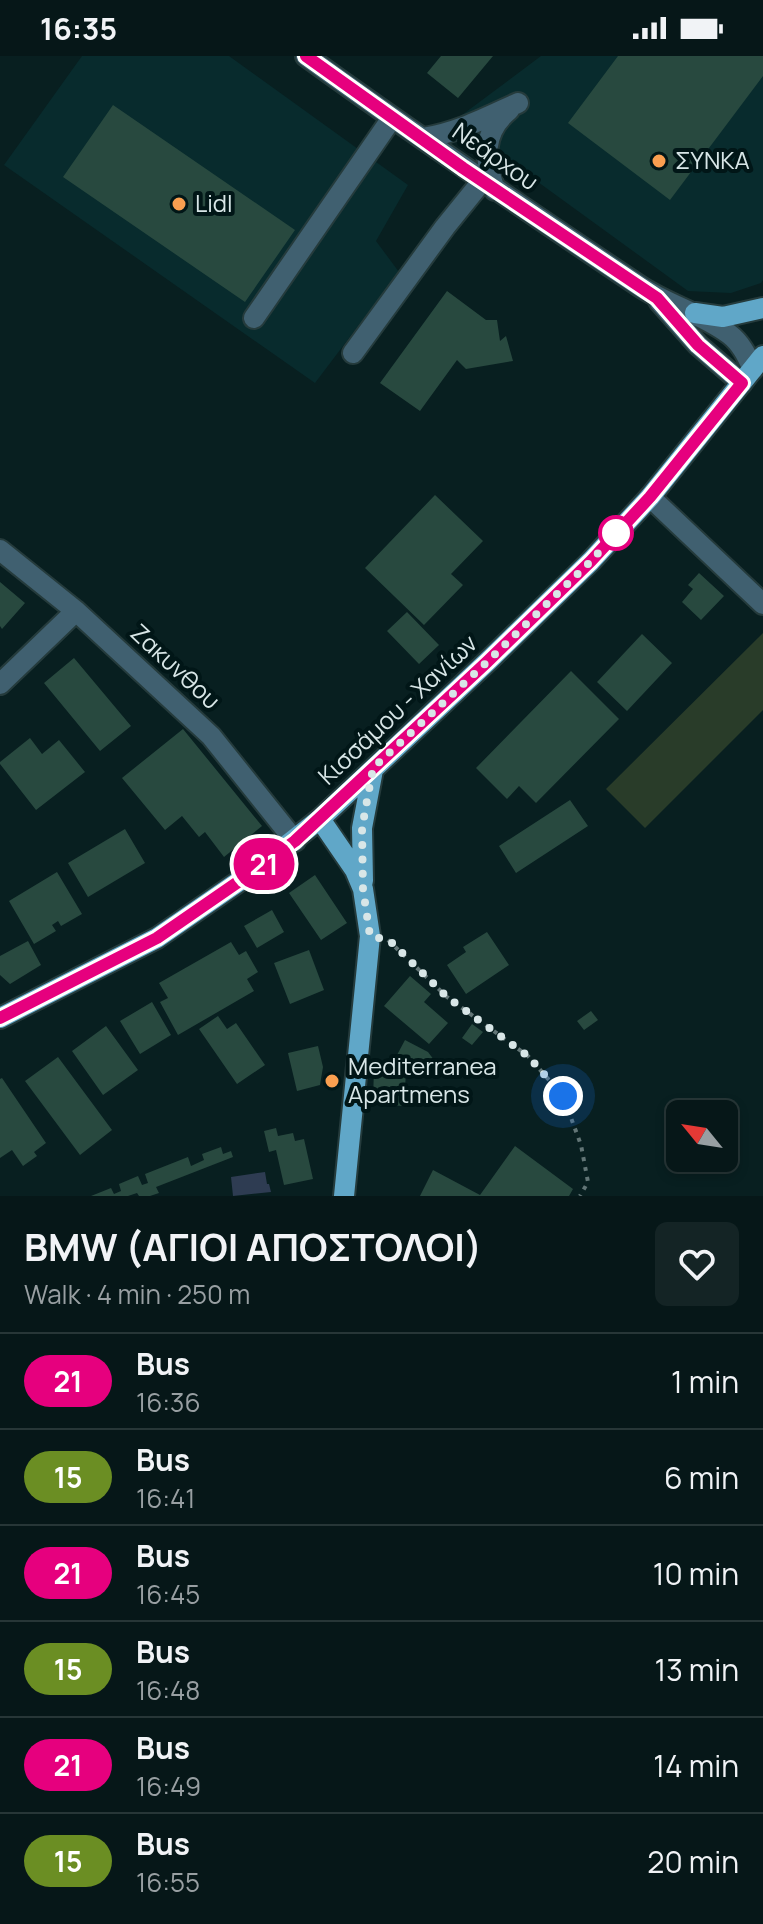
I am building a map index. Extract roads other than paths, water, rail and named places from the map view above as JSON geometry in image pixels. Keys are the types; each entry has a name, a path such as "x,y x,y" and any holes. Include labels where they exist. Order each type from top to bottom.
{"main road":[{"path":"689,321 763,308"},
{"name":"Κισσάμου - Χανίων","path":"2,1013 157,938 295,841 580,572 650,497 753,369"},
{"path":"344,1196 370,936 363,889 362,828 373,768"},
{"path":"320,819 355,870 363,889"}],"street":[{"name":"Νεάρχου","path":"306,56 463,168 689,321"},
{"path":"353,353 445,227 489,185 489,138 501,117 518,103 459,129 423,138"},
{"path":"254,318 392,118"},
{"path":"689,321 732,336 744,349 753,369"},
{"path":"689,321 698,345 753,369"},
{"path":"650,497 763,604"},
{"name":"Ζακυνθου","path":"0,550 76,611 211,736 295,841"},
{"path":"0,684 76,611"}],"place":[{"name":"ΣΥΝΚΑ","path":"659,161"},
{"name":"Lidl","path":"179,204"},
{"name":"Mediterranea Apartmens","path":"332,1081"}]}
